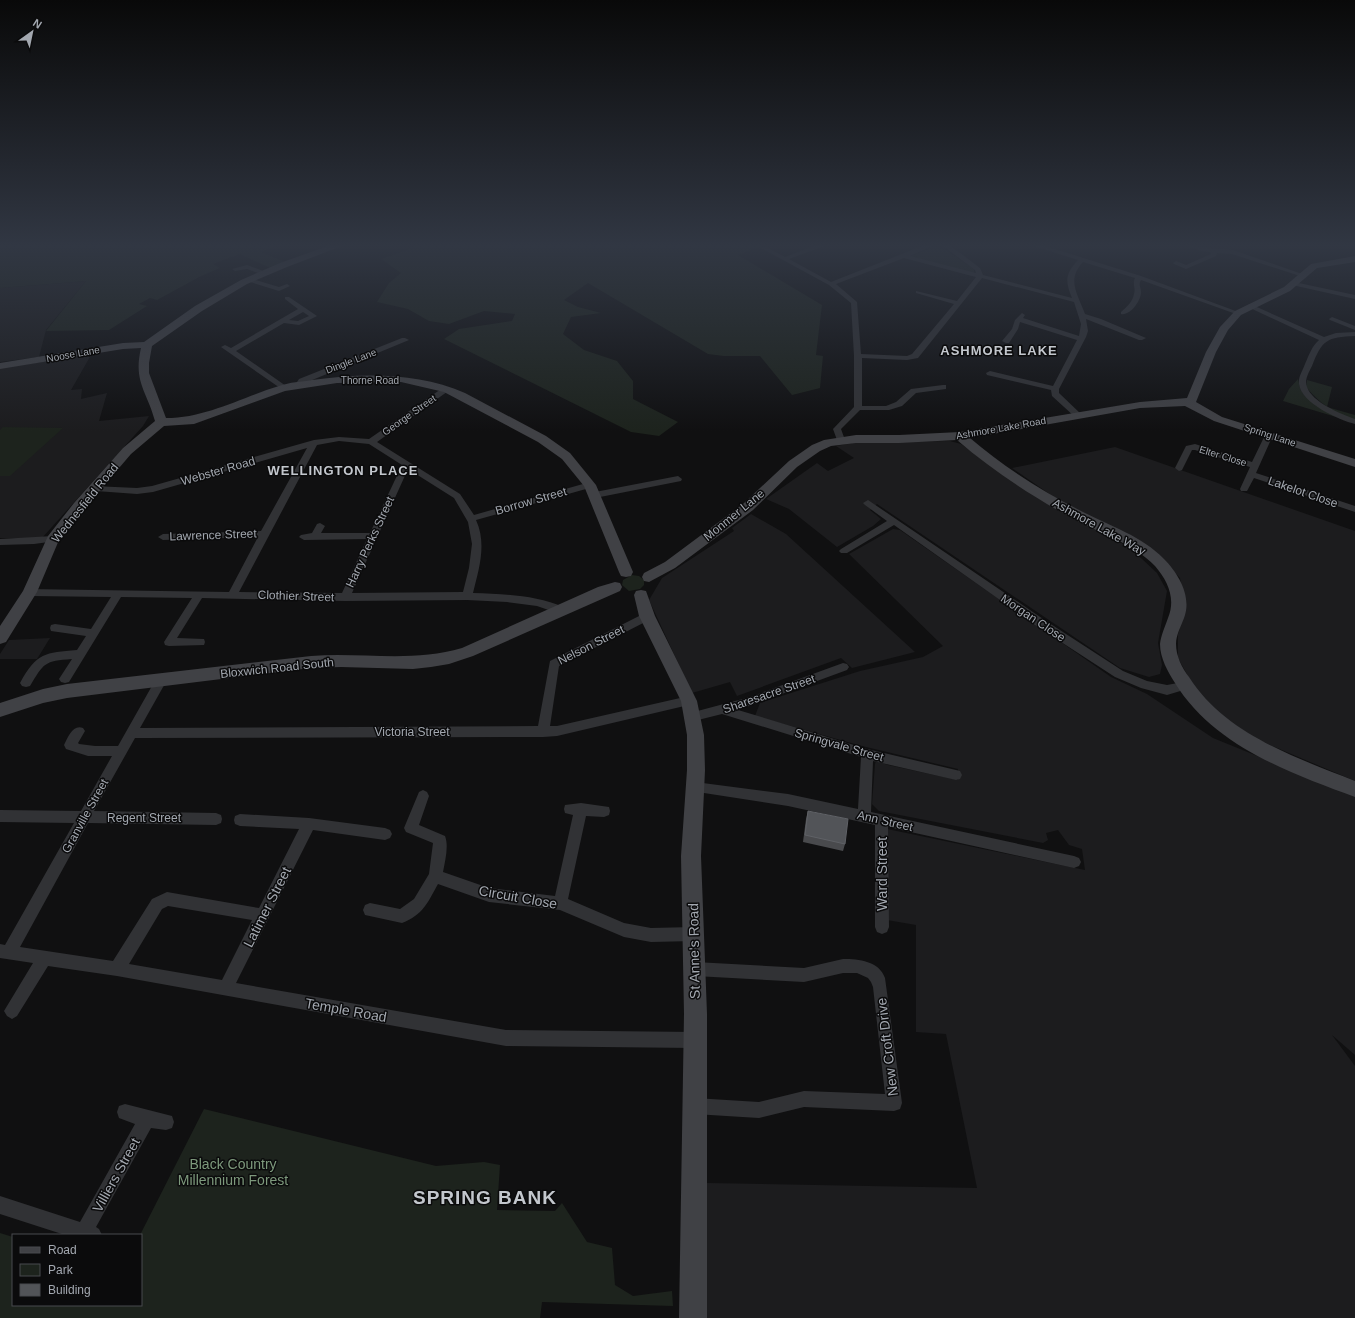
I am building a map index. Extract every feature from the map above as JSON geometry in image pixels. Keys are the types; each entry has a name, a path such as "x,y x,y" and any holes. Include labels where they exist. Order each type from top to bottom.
{"street":[{"path":"161,422 157,407 148,389 144,374 143,364 147,345 188,314 200,308"},
{"path":"854,308 858,356 858,408"},
{"path":"858,356 907,358 915,356 954,308"},
{"path":"1078,415 1055,394 1055,389 1081,339 1084,330 1084,316 1080,308"},
{"path":"1123,313 1130,308"},
{"path":"1223,308 1238,313"},
{"path":"1187,402 1192,400 1195,396 1214,346 1224,328 1238,313 1247,308"},
{"path":"1253,308 1323,339"},
{"path":"282,322 299,323 314,316 303,309 282,322 228,349 283,388"},
{"path":"1084,316 1099,320 1142,338"},
{"path":"1006,341 1015,330 1021,317 1081,339"},
{"path":"1332,319 1355,328"},
{"path":"1355,334 1323,339 1317,344 1302,380 1303,386 1309,396 1338,416 1355,422"},
{"name":"Dingle Lane","path":"299,385 302,381 406,340"},
{"name":"Noose Lane","path":"0,366 123,346 147,345"},
{"path":"994,363 990,376 1011,377 1055,389"},
{"path":"334,368 337,380"},
{"name":"Thorne Road","path":"161,422 194,420 283,388 337,380 401,379 446,389 542,439 566,456 592,490 626,572"},
{"path":"841,440 838,429 841,424 858,408 886,408 899,404 914,391 943,387"},
{"name":"George Street","path":"371,442 446,389"},
{"name":"Ashmore Lake Road","path":"816,448 841,440 960,436 1140,405 1187,402"},
{"name":"Spring Lane","path":"1187,402 1218,419 1355,463"},
{"name":"Wednesfield Road","path":"0,638 30,592 53,539 79,506 127,451 161,422"},
{"path":"1244,489 1256,466 1269,435"},
{"name":"Ashmore Lake Way","path":"960,436 980,454 1050,500 1143,550 1167,570 1174,582 1179,600 1178,612 1171,630 1168,645 1173,664 1183,686 1219,722 1265,752 1355,789"},
{"name":"Webster Road","path":"96,488 137,491 153,489 314,442 339,439 371,442 457,496 472,518 477,538 476,557 467,596"},
{"name":"Lawrence Street","path":"233,594 314,442"},
{"name":"Elter Close","path":"1179,468 1189,448 1195,447 1256,466"},
{"name":"Monmer Lane","path":"645,586 670,564 748,507 776,480 816,448"},
{"name":"Harry Perks Street","path":"345,597 406,465"},
{"name":"Lakelot Close","path":"1251,474 1355,509"},
{"path":"592,490 678,479"},
{"name":"Borrow Street","path":"472,518 592,490"},
{"name":"Morgan Close","path":"868,503 1042,624 1119,674 1145,685 1167,690 1183,686"},
{"path":"844,551 894,521"},
{"path":"315,536 320,526"},
{"name":"Lawrence Street","path":"163,537 264,534"},
{"path":"304,536 373,536"},
{"path":"0,542 53,539"},
{"path":"637,571 645,586 626,596 615,587 617,579 626,572 637,571"},
{"name":"St Anne's Road","path":"645,586 647,616 691,708 696,731 695,787 691,840 695,969 693,1318"},
{"name":"Bloxwich Road South","path":"0,710 43,696 62,692 286,664 324,661 436,662 467,652 602,591 615,587"},
{"name":"Clothier Street","path":"30,592 233,594 345,597 467,596 507,598 537,602 549,604 560,610"},
{"path":"65,679 118,594"},
{"path":"200,594 169,642 200,642"},
{"name":"Nelson Street","path":"543,732 554,664 647,616"},
{"path":"55,628 94,633"},
{"path":"26,683 38,664 43,660 80,654"},
{"name":"Sharesacre Street","path":"691,708 724,710 774,694 842,667"},
{"name":"Granville Street","path":"4,952 84,818 161,680"},
{"name":"Victoria Street","path":"132,733 543,732 557,731 691,708"},
{"name":"Springvale Street","path":"724,710 868,754 956,775"},
{"path":"78,731 70,745 74,748 92,751 121,751"},
{"path":"864,815 868,754"},
{"name":"Ann Street","path":"695,787 788,800 864,815 882,821 1074,862"},
{"path":"370,910 402,916 419,904 435,876 439,857 440,840 429,834 411,828 423,796"},
{"path":"560,903 576,809 604,811"},
{"name":"Regent Street","path":"0,816 216,819"},
{"path":"240,820 309,824 386,834"},
{"name":"Ward Street","path":"882,821 882,927"},
{"name":"Latimer Street","path":"225,989 309,824"},
{"name":"Circuit Close","path":"435,876 489,895 560,903 624,930 651,935 694,934"},
{"path":"117,969 157,904 161,901 167,899 262,915"},
{"name":"Temple Road","path":"4,952 117,969 506,1038 695,1040"},
{"path":"12,1011 44,959"},
{"name":"New Croft Drive","path":"694,1106 759,1110 804,1099 894,1104 880,987 878,978 873,972 856,966 843,966 804,975 695,969"},
{"path":"125,1112 147,1119 166,1122"},
{"name":"Villiers Street","path":"0,1205 89,1233 147,1119"}],"shaded area":[{"path":"0,308 64,308 46,330 39,357 0,362"},
{"path":"91,355 71,390 82,389 81,399 107,393 99,421 149,416 143,426 42,538 0,538 0,368"},
{"path":"950,441 961,444 1004,475 1123,544 1157,573 1167,591 1158,643 1162,665 1160,674 1149,677 1120,668 877,504 870,510 881,519 873,526 837,547 789,509 766,499 817,463 828,471 854,458 836,446 859,442"},
{"path":"1115,447 1355,531 1355,781 1256,739 1219,714 1194,687 1178,658 1178,634 1185,611 1180,578 1158,555 1061,502 1012,468"},
{"path":"751,514 786,534 915,652 852,668 841,658 737,696 730,682 692,693 649,600 662,578 734,531 732,528"},
{"path":"893,529 900,530 1111,677 1147,694 1213,738 1355,796 1355,1055 1332,1035 1355,1066 1355,1318 705,1318 707,1183 977,1188 946,1034 916,1032 916,925 887,920 887,829 1085,870 1082,849 1069,845 1058,830 1046,833 1048,840 1043,843 879,811 872,804 876,761 958,780 958,769 862,746 755,716 760,703 860,671 923,657 943,646 849,554"},
{"path":"50,638 37,659 0,659 0,654 9,640"}],"green space":[{"path":"65,308 145,308 109,330 46,331"},
{"path":"401,308 580,308 601,313 571,317 563,334 584,350 617,361 633,381 633,399 678,422 659,436 631,432 444,339 459,329 512,321 515,314 484,311 449,324 429,321 408,309"},
{"path":"629,308 822,308 816,355 823,356 820,388 792,395 760,356 724,356 708,354"},
{"path":"1298,379 1300,388 1304,395 1336,417 1283,401 1289,389"},
{"path":"1307,380 1332,387 1327,407 1306,387"},
{"path":"1328,407 1355,415 1355,420 1341,415"},
{"path":"3,427 63,428 10,476 0,476 0,430"},
{"path":"632,575 639,576 644,580 644,585 640,589 629,591 622,585 623,580"},
{"name":"Black Country Millennium Forest","path":"204,1109 436,1166 484,1162 500,1165 497,1210 555,1211 562,1203 587,1242 612,1248 615,1285 633,1296 672,1291 673,1306 542,1302 540,1318 0,1318 0,1233 12,1237 12,1306 142,1306 142,1234 141,1234"}],"building":[{"path":"808,811 848,819 845,844 805,835"}],"district":[{"name":"ASHMORE LAKE","path":"999,350"},
{"name":"WELLINGTON PLACE","path":"343,470"},
{"name":"SPRING BANK","path":"485,1197"}]}
